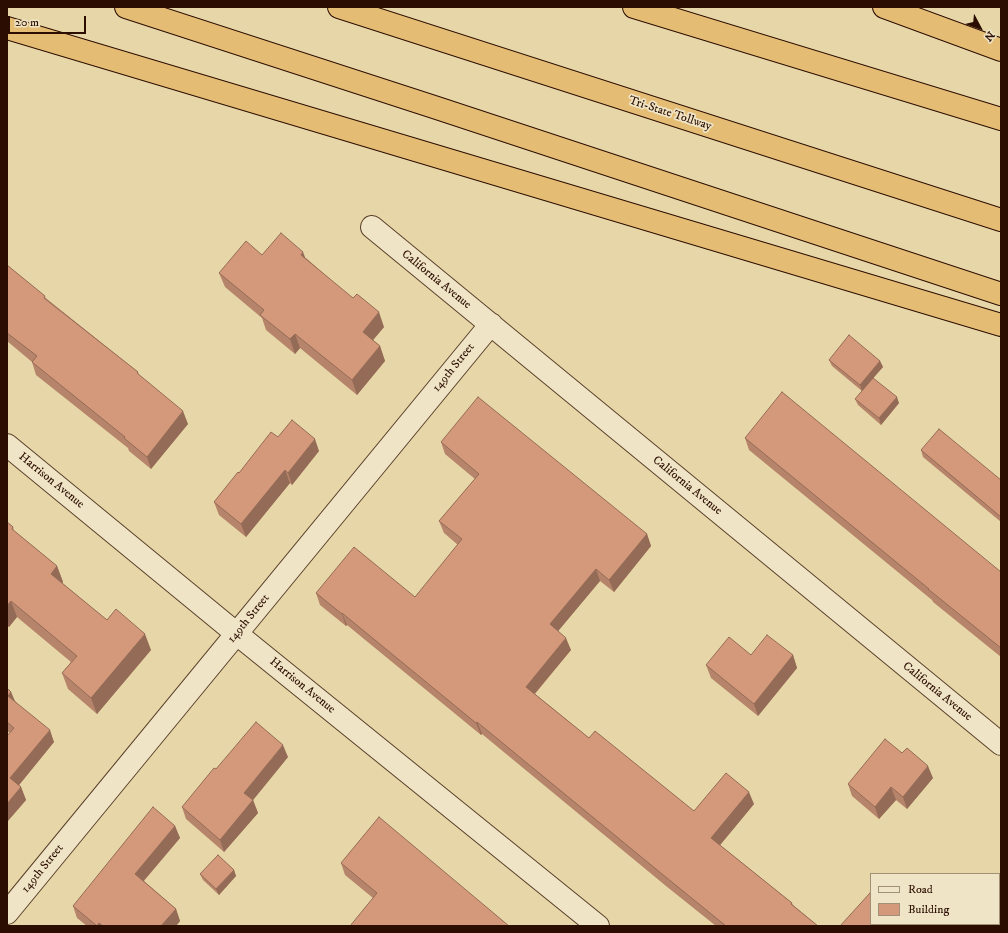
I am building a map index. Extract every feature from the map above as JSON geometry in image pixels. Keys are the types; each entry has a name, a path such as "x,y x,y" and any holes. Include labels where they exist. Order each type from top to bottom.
{"highway":[{"path":"126,7 430,105 1001,294"},
{"name":"Tri-State Tollway","path":"340,7 1001,220"},
{"path":"634,7 1001,119"},
{"path":"884,7 1001,50"},
{"path":"7,28 1001,325"}],"street":[{"name":"California Avenue","path":"372,227 1001,744"},
{"name":"149th Street","path":"7,913 490,324"},
{"name":"Harrison Avenue","path":"7,445 237,634 598,926"}],"building":[{"path":"281,233 303,252 301,255 353,298 357,294 379,312 363,332 380,346 352,380 295,334 290,339 260,315 264,310 219,273 246,241 262,255"},
{"path":"7,265 45,296 44,298 138,372 137,373 183,411 147,457 124,438 125,437 32,362 37,356 7,333"},
{"path":"849,335 880,361 860,385 829,360"},
{"path":"873,378 897,397 879,418 855,399"},
{"path":"782,392 1001,572 1001,648 745,438"},
{"path":"478,397 647,534 609,580 596,569 550,624 566,638 526,687 589,738 595,731 694,811 726,773 749,792 711,838 792,903 791,904 818,926 726,926 477,722 476,723 316,593 354,547 415,597 462,539 439,521 479,474 441,442"},
{"path":"292,420 315,439 288,473 285,470 241,524 214,502 271,432 278,437"},
{"path":"939,429 1001,480 1001,517 921,450"},
{"path":"7,522 13,527 12,529 57,566 51,574 107,620 116,609 145,634 91,698 62,673 77,656 11,601 7,606"},
{"path":"767,635 793,655 754,704 706,665 729,637 751,655"},
{"path":"7,688 11,692 8,696 50,730 10,778 21,787 7,804 7,736 14,728 7,722"},
{"path":"256,722 283,745 244,793 253,800 220,840 182,807 214,768 216,769"},
{"path":"885,739 902,753 907,748 928,766 903,797 891,787 875,807 848,784"},
{"path":"153,807 175,826 135,874 176,909 161,926 103,926 99,923 97,926 73,906"},
{"path":"379,817 509,926 350,926 377,893 341,863"},
{"path":"218,855 234,870 216,889 200,874"},
{"path":"870,893 870,925 907,926 840,926"}]}
